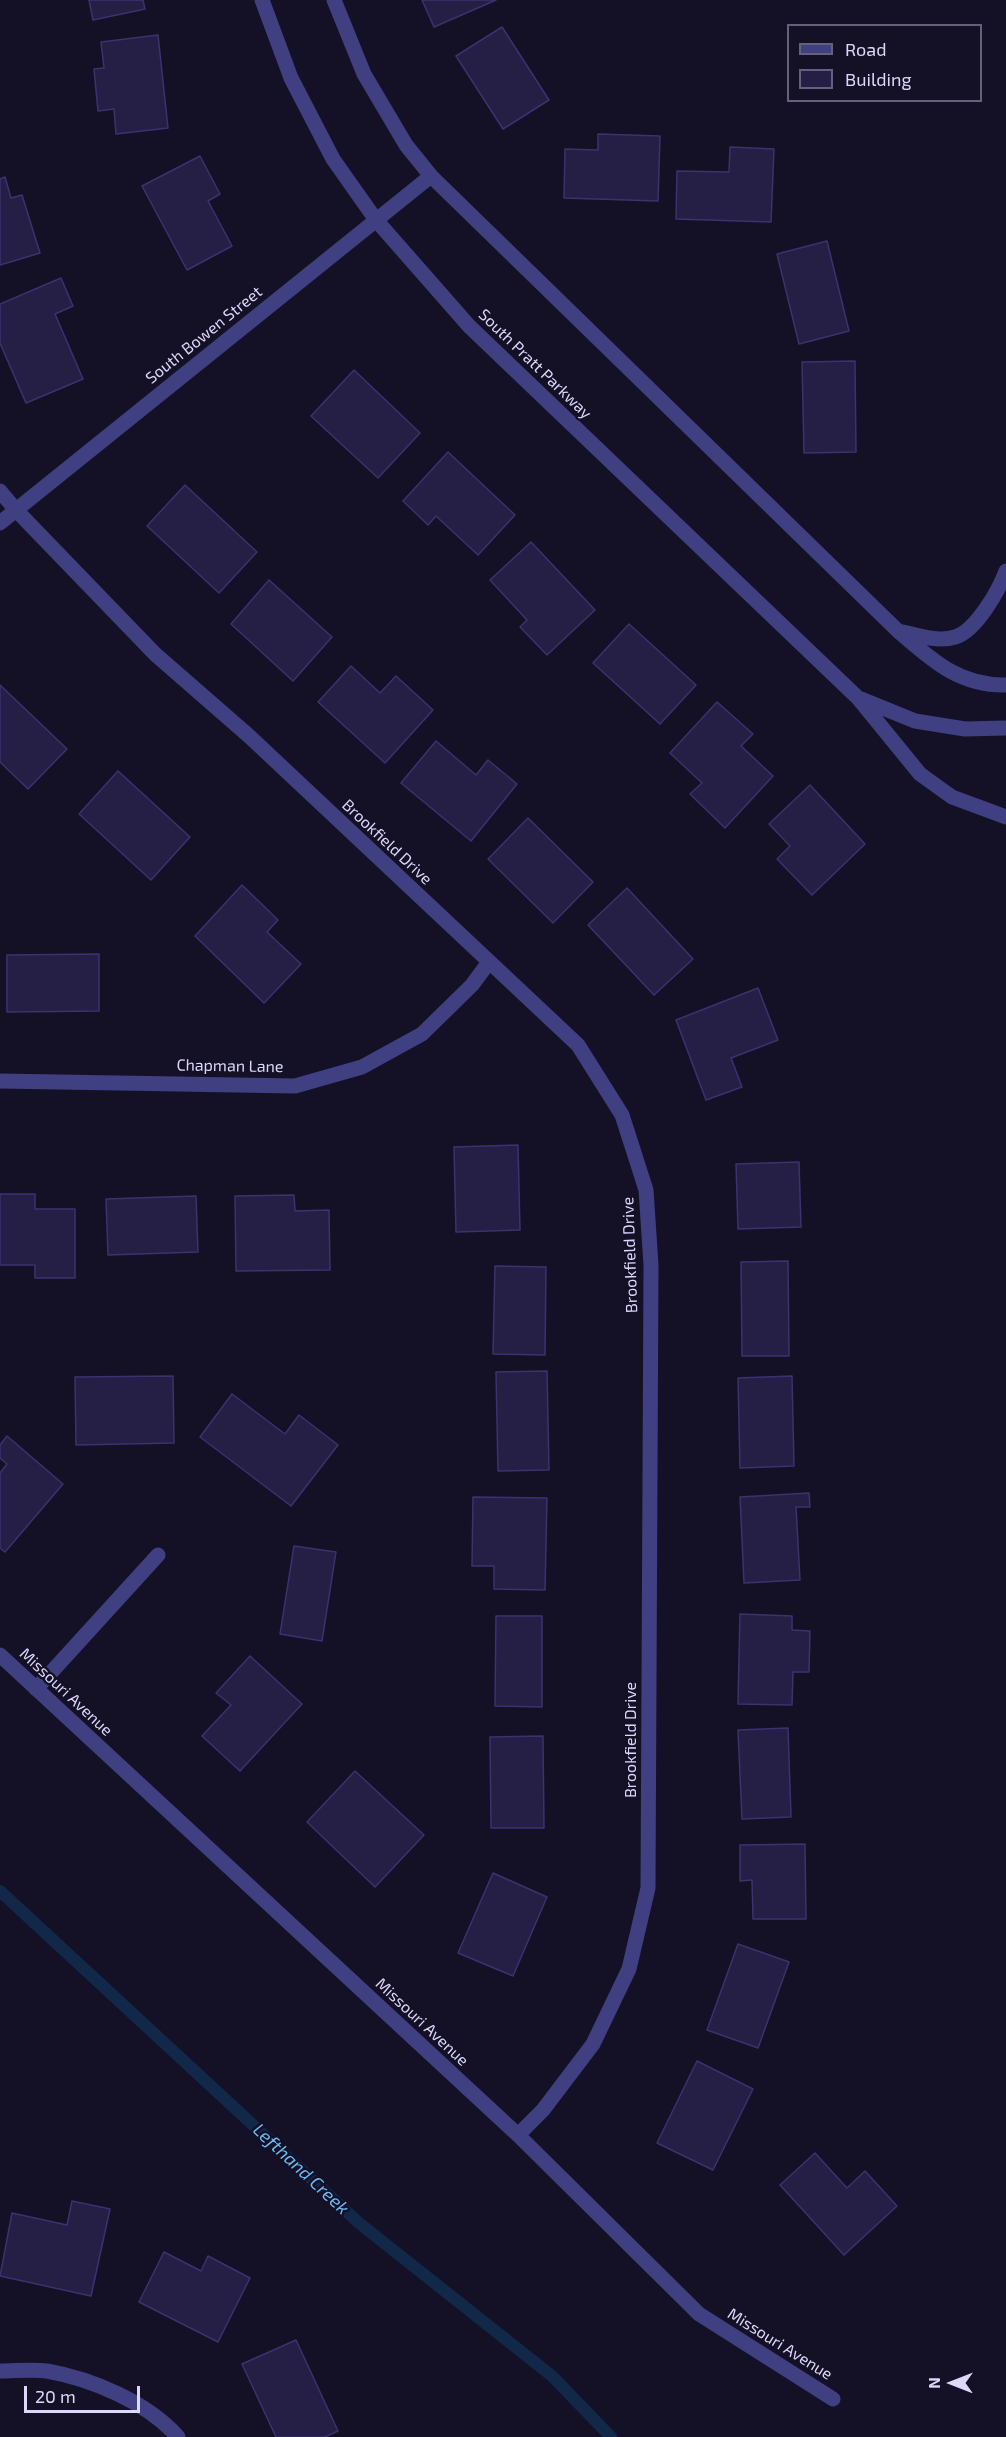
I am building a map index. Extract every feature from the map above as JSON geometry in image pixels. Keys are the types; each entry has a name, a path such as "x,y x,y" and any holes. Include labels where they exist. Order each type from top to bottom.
{"street":[{"name":"South Pratt Parkway","path":"262,0 291,78 333,159 376,220 469,326 858,698 920,774 952,797 1006,818"},
{"path":"334,0 364,74 406,145 431,176 897,630 937,664 967,681 1006,685"},
{"name":"South Bowen Street","path":"0,523 431,176"},
{"name":"Brookfield Drive","path":"0,491 154,654 249,736 578,1046 622,1115 646,1190 651,1265 648,1888 629,1969 593,2044 543,2110 518,2135"},
{"path":"897,630 924,638 956,637 976,621 999,591 1006,571"},
{"name":"South Pratt Parkway","path":"858,698 915,721 965,729 1006,728"},
{"name":"Chapman Lane","path":"0,1081 295,1086 362,1067 422,1034 472,985 489,962"},
{"path":"36,1689 158,1555"},
{"name":"Missouri Avenue","path":"0,1655 518,2135 699,2314 832,2399"},
{"path":"0,2371 45,2371 113,2391 167,2424 178,2437"}],"building":[{"path":"89,0 143,0 145,9 93,20"},
{"path":"422,0 496,0 434,27"},
{"path":"502,27 549,100 503,129 456,56"},
{"path":"158,35 168,128 116,134 114,109 98,111 94,69 104,68 101,42"},
{"path":"598,134 660,136 658,201 564,198 565,149 598,150"},
{"path":"730,147 774,149 771,222 676,219 677,171 729,172"},
{"path":"200,156 220,194 208,201 232,246 187,270 142,186"},
{"path":"5,177 11,198 22,195 40,253 0,265 0,179"},
{"path":"827,241 849,331 799,344 777,254"},
{"path":"61,278 73,306 55,314 83,379 26,403 0,343 0,304"},
{"path":"855,361 856,452 804,453 802,362"},
{"path":"354,370 420,433 378,478 311,416"},
{"path":"448,452 515,515 478,555 436,516 428,525 403,501"},
{"path":"185,485 257,552 219,593 147,526"},
{"path":"531,542 595,610 547,655 520,627 527,620 490,580"},
{"path":"269,580 332,637 293,681 231,624"},
{"path":"629,624 696,685 660,724 593,663"},
{"path":"351,666 380,693 396,676 433,710 385,763 318,702"},
{"path":"0,685 67,749 28,789 0,762"},
{"path":"717,702 753,734 741,746 773,776 725,828 690,794 702,783 670,753"},
{"path":"436,741 476,775 488,760 517,784 471,841 401,783"},
{"path":"118,771 190,837 151,880 79,814"},
{"path":"810,785 865,844 812,895 777,859 790,846 769,824"},
{"path":"528,818 593,882 553,923 488,859"},
{"path":"242,885 278,920 267,932 301,964 264,1003 195,936"},
{"path":"627,888 693,959 654,995 588,925"},
{"path":"99,954 99,1011 7,1012 7,955"},
{"path":"758,988 778,1040 731,1058 742,1087 706,1100 676,1020"},
{"path":"518,1145 520,1230 456,1232 454,1147"},
{"path":"799,1162 801,1227 738,1229 736,1164"},
{"path":"0,1194 35,1194 35,1209 75,1209 75,1278 35,1278 35,1265 0,1265"},
{"path":"294,1195 295,1211 329,1210 330,1270 236,1271 235,1196"},
{"path":"196,1196 198,1252 108,1255 106,1199"},
{"path":"788,1261 789,1356 742,1356 741,1262"},
{"path":"495,1266 546,1267 545,1355 493,1354"},
{"path":"547,1371 549,1470 498,1471 496,1372"},
{"path":"173,1376 174,1443 76,1445 75,1377"},
{"path":"792,1376 794,1466 740,1468 738,1378"},
{"path":"232,1394 285,1434 299,1415 338,1445 291,1506 200,1437"},
{"path":"7,1436 63,1484 5,1552 0,1548 0,1473 7,1464 0,1458 0,1445"},
{"path":"809,1493 810,1507 796,1507 800,1580 744,1583 740,1497"},
{"path":"473,1497 547,1498 545,1590 494,1589 494,1566 472,1566"},
{"path":"294,1546 336,1552 322,1641 280,1634"},
{"path":"740,1614 792,1616 792,1630 810,1631 809,1672 793,1672 792,1705 738,1704"},
{"path":"496,1616 542,1616 542,1707 495,1706"},
{"path":"250,1656 302,1704 240,1771 202,1736 231,1705 216,1693"},
{"path":"788,1728 791,1817 742,1819 738,1730"},
{"path":"543,1736 544,1828 491,1828 490,1737"},
{"path":"355,1771 424,1835 375,1887 307,1822"},
{"path":"805,1844 806,1919 753,1919 752,1880 740,1881 740,1845"},
{"path":"493,1873 547,1897 513,1976 458,1953"},
{"path":"738,1944 789,1962 758,2048 707,2030"},
{"path":"697,2061 753,2089 713,2170 657,2143"},
{"path":"815,2153 847,2188 865,2171 897,2206 844,2255 780,2185"},
{"path":"72,2201 110,2209 91,2296 0,2276 12,2213 67,2225"},
{"path":"164,2252 201,2271 208,2256 250,2278 218,2342 139,2302"},
{"path":"296,2340 338,2431 325,2437 276,2437 242,2364"}],"waterway":[{"name":"Lefthand Creek","path":"0,1891 359,2223 552,2376 611,2437"}]}
